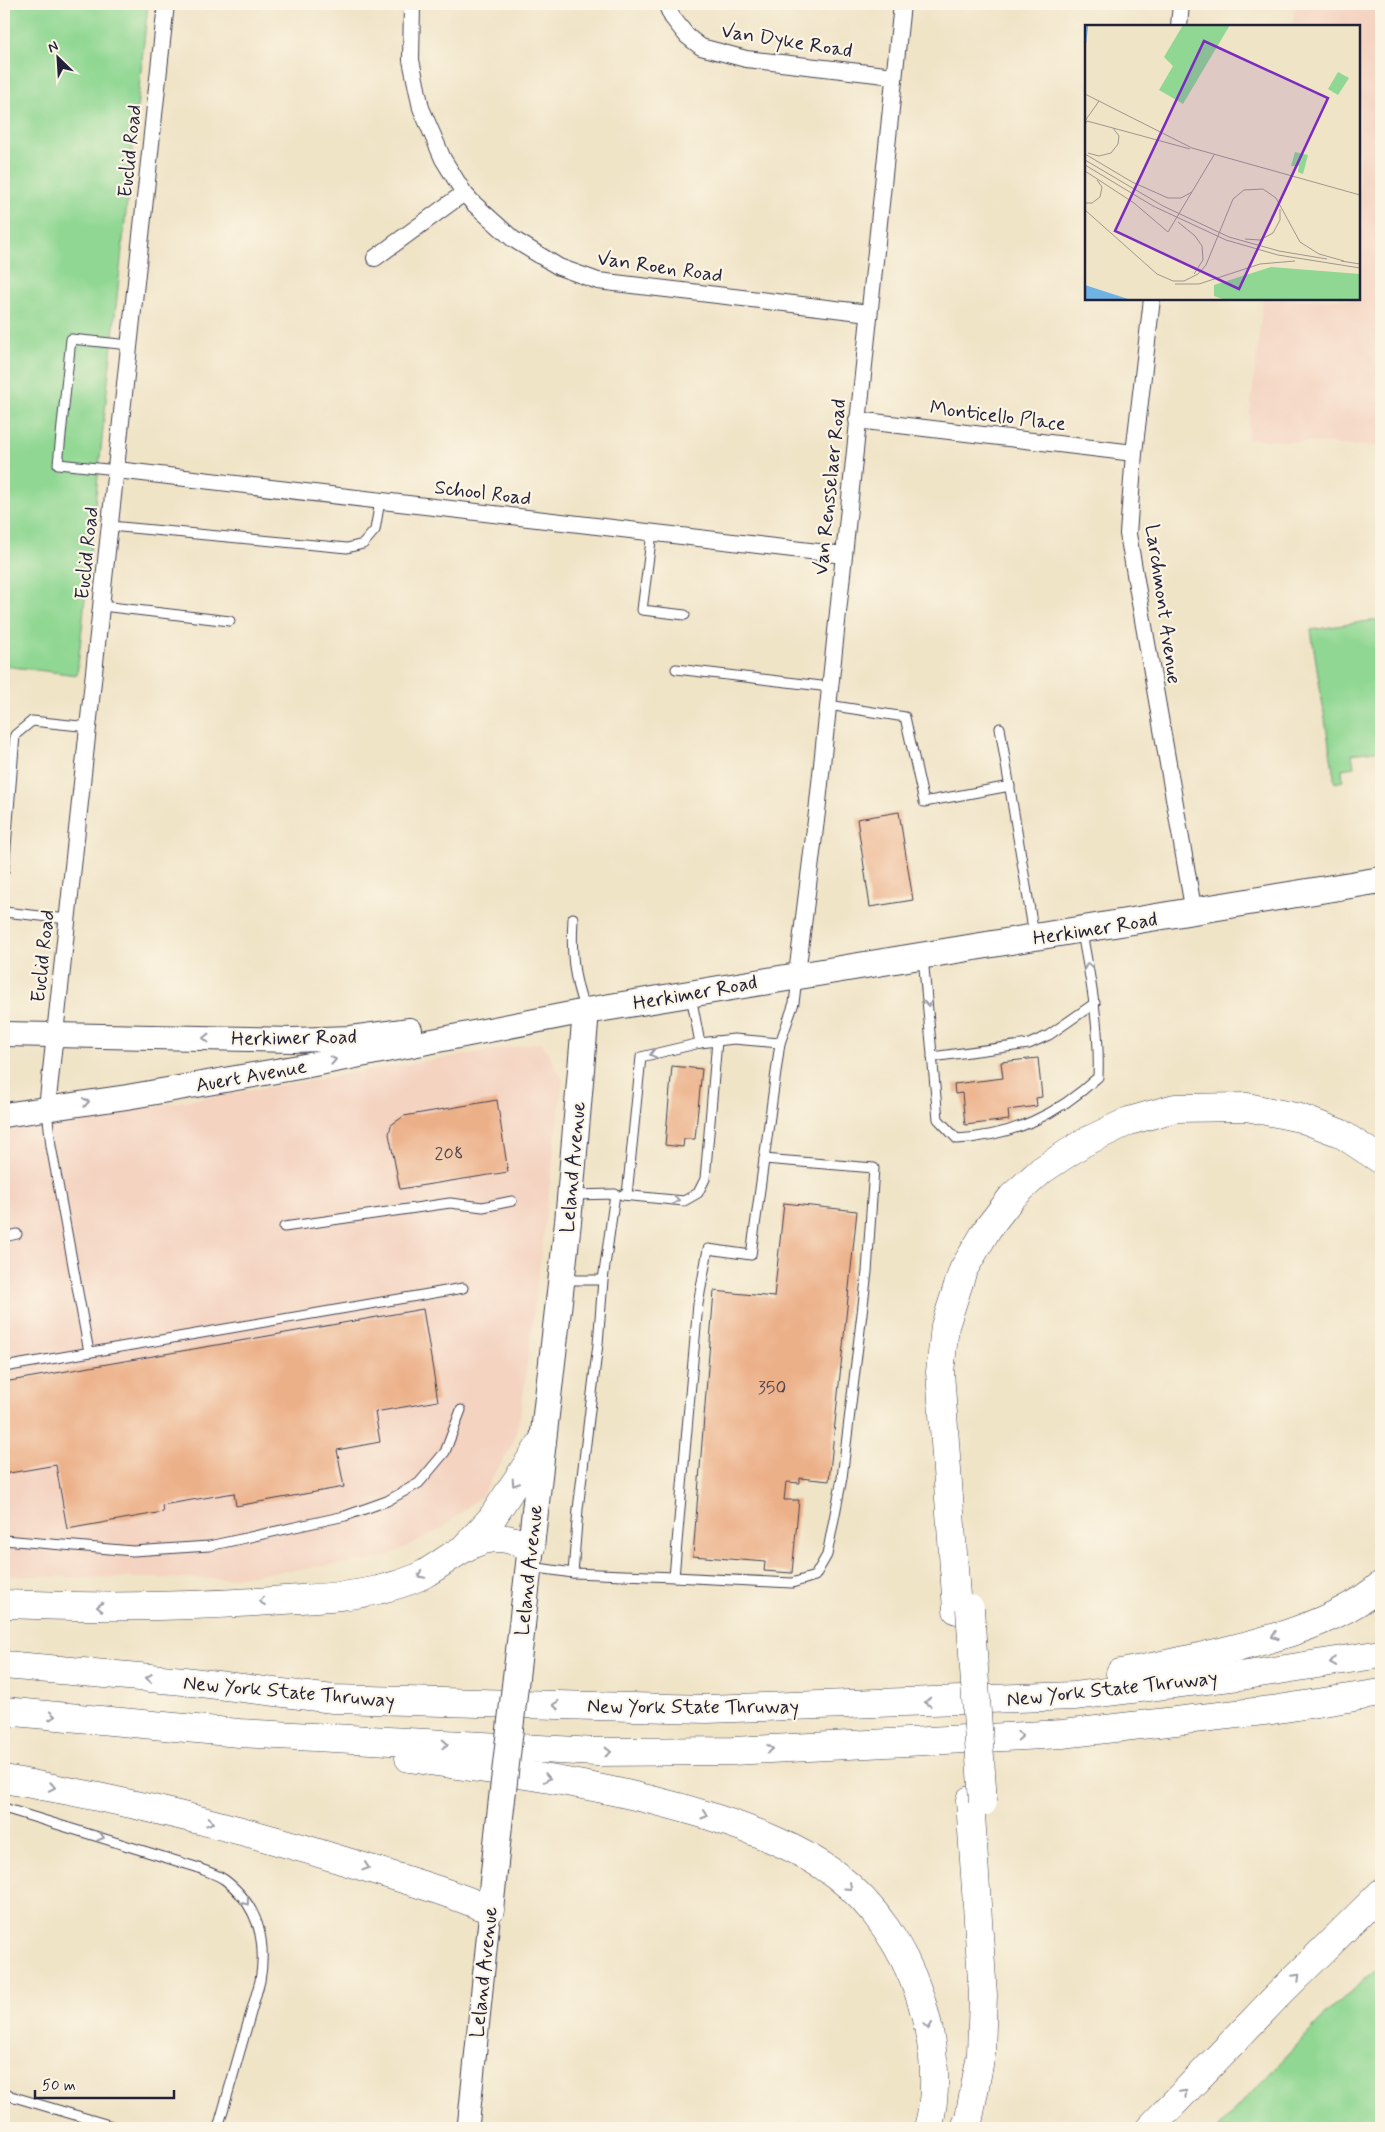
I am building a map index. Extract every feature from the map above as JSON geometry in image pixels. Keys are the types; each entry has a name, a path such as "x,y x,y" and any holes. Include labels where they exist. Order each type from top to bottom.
{"highway":[{"path":"979,2128 990,2090 997,2032 976,1801 963,1610 940,1372 946,1326 963,1270 988,1228 1012,1197 1042,1170 1084,1143 1129,1120 1175,1108 1246,1107 1300,1118 1340,1133 1381,1160"},
{"path":"963,1610 954,1369 962,1314 978,1268 1006,1223 1032,1195 1085,1157 1126,1137 1149,1130 1203,1120 1248,1122 1291,1131 1335,1148 1381,1177"},
{"path":"463,1549 492,1518 542,1442"},
{"path":"4,1604 112,1607 220,1604 342,1596 403,1583 423,1574 463,1549 486,1539 499,1538 529,1557"},
{"path":"999,1699 1062,1682 1139,1670 1252,1645 1341,1612 1372,1593 1381,1584"},
{"name":"New York State Thruway","path":"4,1665 184,1681 333,1699 707,1709 1083,1695 1247,1675 1381,1654"},
{"name":"New York State Thruway","path":"4,1712 239,1733 596,1752 733,1751 1062,1734 1272,1710 1381,1693"},
{"path":"239,1733 548,1778 660,1801 751,1829 804,1854 836,1876 862,1900 891,1934 911,1971 928,2019 934,2076 931,2118 928,2128"},
{"path":"4,1779 52,1787 199,1818 329,1855 463,1898 490,1910"},
{"path":"965,2128 969,2118 981,2054 983,1995 976,1801"},
{"path":"1150,2128 1278,1995 1381,1893"}],"main road":[{"name":"Herkimer Road","path":"4,1034 293,1040 351,1038 586,1011 797,974 1194,913 1381,880"},
{"name":"Auert Avenue","path":"4,1115 127,1097 299,1067 586,1011"},
{"name":"Leland Avenue","path":"490,1910 561,1280 586,1011"}],"street":[{"name":"Euclid Road","path":"47,1108 166,4"},
{"name":"Van Roen Road","path":"412,4 411,60 421,108 442,159 464,194 513,239 559,267 598,281 869,313"},
{"name":"Van Dyke Road","path":"666,4 672,17 686,36 701,47 746,59 894,76"},
{"name":"Van Rensselaer Road","path":"797,974 828,705 902,4"},
{"path":"1179,25 1181,4"},
{"path":"375,258 464,194"},
{"name":"Larchmont Avenue","path":"1152,300 1134,452 1128,534 1194,913"},
{"name":"Monticello Place","path":"857,420 1134,452"},
{"name":"School Road","path":"117,470 844,555"},
{"name":"Leland Avenue","path":"468,2128 490,1910"}],"lane":[{"path":"117,470 58,464 71,339 130,345"},
{"path":"110,526 347,548 363,544 375,530 380,501"},
{"path":"652,533 642,610 685,615"},
{"path":"102,606 230,621"},
{"path":"676,668 830,686"},
{"path":"828,705 906,717 924,802 1010,786"},
{"path":"4,871 15,735 32,721 88,727"},
{"path":"1000,728 1035,937"},
{"path":"4,912 68,919"},
{"path":"573,918 571,949 577,988 586,1011"},
{"path":"923,955 938,1119 957,1139 983,1138 1018,1129 1050,1114 1081,1093 1098,1077 1099,1052 1095,1003 1081,930"},
{"path":"674,1577 698,1304 708,1249 751,1255 780,1043 794,1002 797,974"},
{"path":"690,993 700,1043"},
{"path":"932,1057 1029,1044 1049,1035 1095,1003"},
{"path":"627,1195 641,1057 700,1043 734,1039 780,1043"},
{"path":"570,1195 615,1194 684,1201 698,1193 706,1179 717,1041"},
{"path":"47,1108 51,1146 89,1352"},
{"path":"529,1557 573,1572 792,1583 816,1576 827,1554 842,1478 867,1272 874,1168 764,1159"},
{"path":"573,1572 578,1509 598,1344 603,1280 615,1194"},
{"path":"284,1227 450,1203 483,1207 512,1201"},
{"path":"4,1237 17,1234"},
{"path":"561,1280 603,1280"},
{"path":"4,1367 463,1288"},
{"path":"4,1540 143,1550 209,1546 345,1516 387,1500 419,1483 446,1452 461,1410"},
{"path":"4,1808 196,1867 224,1879 248,1904 261,1930 264,1959 260,1981 218,2128"},
{"path":"4,2094 119,2128"}],"shaded area":[{"path":"1295,4 1381,4 1381,447 1247,439 1263,300 1360,300 1360,25 1292,25"},
{"path":"542,1042 563,1080 521,1412 513,1444 481,1496 441,1529 382,1559 221,1579 4,1576 4,1131"}],"green space":[{"path":"4,4 148,4 77,675 4,666"},
{"path":"1381,619 1381,750 1352,754 1354,767 1342,769 1343,781 1335,783 1311,630"},
{"path":"1381,1966 1381,2128 1218,2128 1337,2003"}],"building":[{"path":"899,812 913,900 870,907 857,819"},
{"path":"1038,1058 1042,1097 1036,1098 1037,1106 1008,1110 1009,1120 965,1125 962,1093 955,1094 954,1084 1003,1078 1001,1062"},
{"path":"672,1066 702,1069 695,1139 684,1139 683,1147 665,1145"},
{"path":"497,1100 508,1172 400,1189 389,1134 391,1125 404,1116"},
{"path":"784,1203 857,1211 829,1481 800,1478 800,1483 786,1482 784,1500 799,1500 792,1573 764,1571 765,1562 693,1556 714,1291 774,1297"},
{"path":"423,1309 438,1401 375,1412 380,1442 337,1450 344,1487 236,1506 234,1493 162,1505 163,1512 67,1529 56,1465 4,1474 4,1382"}]}
